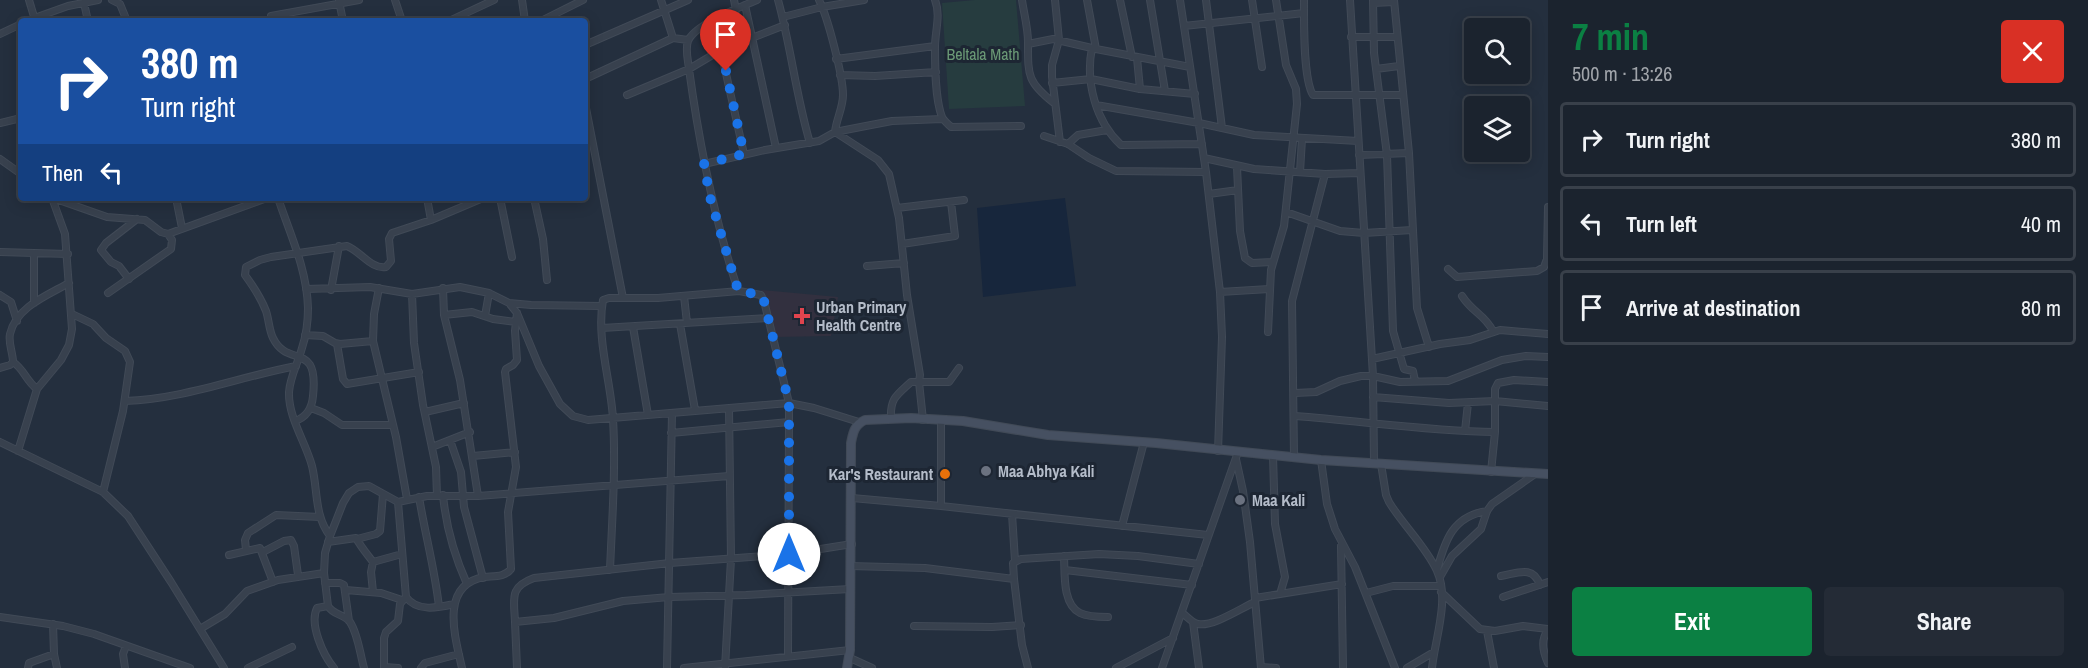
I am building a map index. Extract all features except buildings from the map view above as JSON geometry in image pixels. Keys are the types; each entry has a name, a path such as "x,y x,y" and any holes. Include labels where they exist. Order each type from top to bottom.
{"main road":[{"path":"848,668 852,443 854,430 859,422 871,418 963,421 1048,435 1144,442 1218,451 1237,456 1273,455 1491,472 1548,474"}],"street":[{"path":"30,0 35,18"},
{"path":"37,18 67,3 98,0"},
{"path":"112,0 120,4 126,18"},
{"path":"271,16 359,0"},
{"path":"395,0 401,18"},
{"path":"455,18 494,0"},
{"path":"522,0 525,18"},
{"path":"547,18 583,0"},
{"path":"661,0 673,38"},
{"path":"588,44 688,0"},
{"path":"734,0 736,10"},
{"path":"739,291 723,246 710,197 687,50 688,40 701,27 758,0"},
{"path":"778,0 785,25 796,91 810,143"},
{"path":"783,17 821,3 864,0"},
{"path":"935,0 938,15 935,46 936,72 942,119 951,127 1021,126"},
{"path":"1022,0 1028,44 1027,63 1031,77 1039,91 1054,103"},
{"path":"1055,0 1059,40 1052,65 1052,83 1060,142"},
{"path":"1087,0 1094,49 1090,57 1091,79 1098,114 1107,130 1121,145 1202,144"},
{"path":"1119,0 1135,57 1140,89"},
{"path":"1149,0 1165,91"},
{"path":"1180,0 1206,172 1220,292 1222,337 1218,451"},
{"path":"1206,0 1222,128"},
{"path":"1252,0 1262,67"},
{"path":"1268,332 1269,289 1273,262 1286,212 1297,96 1286,65 1276,0"},
{"path":"1304,0 1307,69 1310,91 1313,95 1402,96"},
{"path":"1350,0 1373,376 1372,422 1378,464 1389,502 1440,577 1441,615 1432,668"},
{"path":"1415,381 1413,371 1404,369 1394,338 1392,320 1387,154 1376,69 1373,2 1394,1 1409,153 1417,308 1429,346"},
{"path":"339,2 342,18"},
{"path":"84,3 87,18"},
{"path":"821,3 840,75 843,97 835,132"},
{"path":"745,5 776,148"},
{"path":"1184,26 1304,13"},
{"path":"714,20 744,154"},
{"path":"0,34 18,25"},
{"path":"627,95 689,69 721,50 785,25"},
{"path":"1351,37 1396,37"},
{"path":"588,78 673,38 688,40"},
{"path":"1028,44 1048,39 1059,40 1190,67"},
{"path":"836,59 935,46"},
{"path":"1376,69 1399,66"},
{"path":"840,75 936,72"},
{"path":"1052,83 1091,79 1140,89 1195,94"},
{"path":"1096,105 1254,135 1358,141"},
{"path":"0,123 18,119"},
{"path":"704,164 744,154 819,141 835,132 892,121 942,119"},
{"path":"588,122 623,298"},
{"path":"1068,144 1078,135 1107,130"},
{"path":"835,132 878,160 889,174 902,244 920,375 923,420"},
{"path":"1044,136 1068,144 1089,158 1116,171 1206,172"},
{"path":"1300,172 1302,139"},
{"path":"588,154 594,151"},
{"path":"1359,155 1409,153"},
{"path":"1204,158 1237,166 1290,172 1360,173"},
{"path":"0,159 18,172"},
{"path":"1237,166 1240,231 1245,258 1252,263 1273,262"},
{"path":"1294,457 1295,393 1292,300 1325,174"},
{"path":"1209,194 1238,190"},
{"path":"897,208 964,200"},
{"path":"18,451 37,389 61,360 69,345 72,314 68,254 65,234 53,201"},
{"path":"61,201 107,217 145,220 161,232 168,234 258,201"},
{"path":"177,201 182,228"},
{"path":"279,201 298,252 308,309 305,334 289,392 290,403 312,468 320,517 329,539"},
{"path":"428,201 431,220"},
{"path":"296,421 306,415 311,408 314,372 311,366 299,356 285,352 273,338 262,301 245,275 245,270 260,260 339,246 354,249 377,266 386,267 391,261 389,239 392,233 431,220 467,201"},
{"path":"501,201 512,257"},
{"path":"535,201 543,239 547,280"},
{"path":"902,244 955,236 951,202"},
{"path":"1448,269 1457,277 1537,271 1544,267 1547,260 1548,207"},
{"path":"1286,212 1335,229 1364,232 1412,230"},
{"path":"129,279 119,266 111,262 101,250 106,243 137,218"},
{"path":"108,293 171,249 172,240 168,234"},
{"path":"331,290 339,246"},
{"path":"0,252 68,254"},
{"path":"34,253 34,303"},
{"path":"867,266 904,262"},
{"path":"37,389 28,382 20,367 13,362 10,336 17,321 34,303 69,283"},
{"path":"306,289 379,288 412,294 460,287 475,288 489,293 508,303 517,312 539,366 560,404 573,416 588,420 789,403 859,422"},
{"path":"379,288 374,314 373,341 393,425 407,499"},
{"path":"443,288 444,315 470,432 478,496"},
{"path":"1220,292 1269,289"},
{"path":"610,570 613,417 602,328 603,300 605,298 684,296 739,291 761,295 789,403 788,656"},
{"path":"485,316 489,293"},
{"path":"412,294 412,321 419,372 440,496 454,554 467,584"},
{"path":"0,295 11,302 17,321"},
{"path":"684,296 684,324 694,410"},
{"path":"1462,296 1470,309 1488,321 1493,332"},
{"path":"508,303 531,306 602,306"},
{"path":"444,315 472,312 494,319 516,322"},
{"path":"462,668 455,634 454,604 467,584 483,578 505,575 511,569 507,512 513,492 516,467 505,372 517,360 517,312"},
{"path":"72,314 93,324 128,356 130,368 125,401 103,492"},
{"path":"602,328 767,318"},
{"path":"633,327 648,415"},
{"path":"1372,359 1429,346 1470,340 1506,329 1548,334"},
{"path":"305,334 323,336 337,344 373,341"},
{"path":"337,344 343,379 347,384 419,372"},
{"path":"1295,393 1311,393 1347,379 1373,376 1393,381 1448,381 1502,360 1526,356 1548,357"},
{"path":"0,368 13,362"},
{"path":"125,401 167,398 296,366"},
{"path":"891,418 890,406 893,399 911,382 949,382 959,368"},
{"path":"1491,472 1495,432 1495,389 1498,383 1514,380 1548,382"},
{"path":"1373,397 1468,403 1495,401 1548,406"},
{"path":"425,412 464,403"},
{"path":"1465,431 1468,403"},
{"path":"311,408 324,413 342,425 393,425"},
{"path":"725,665 731,559 729,408"},
{"path":"667,668 672,413"},
{"path":"1295,416 1372,422 1409,428 1495,432"},
{"path":"941,420 941,506"},
{"path":"672,433 789,422"},
{"path":"432,447 470,432"},
{"path":"450,440 463,482 463,496 483,578"},
{"path":"0,442 103,492 128,516 224,668"},
{"path":"1122,526 1144,442"},
{"path":"473,456 515,452"},
{"path":"1273,455 1275,524 1285,578 1280,594"},
{"path":"1162,668 1237,456"},
{"path":"1237,456 1246,513 1261,667 1276,668"},
{"path":"1321,460 1327,504 1341,544 1355,567 1395,668"},
{"path":"1440,577 1452,556 1481,529 1487,511 1499,499 1535,474"},
{"path":"349,621 334,613 328,606 324,573 329,539 343,503 349,493 358,488 369,486 398,502 419,497 478,496 729,476"},
{"path":"329,539 357,539 380,531 383,494"},
{"path":"419,497 425,534 436,576 439,607"},
{"path":"852,498 1208,535"},
{"path":"398,502 404,598 398,621 386,632 384,638 385,668 398,668"},
{"path":"1437,570 1444,544 1452,531 1468,517 1487,511"},
{"path":"1012,514 1014,579 1022,645 1028,668"},
{"path":"246,550 245,540 248,533 276,515 320,517"},
{"path":"357,539 360,548 373,562 371,572 373,592"},
{"path":"263,552 284,541 291,540 298,576"},
{"path":"517,668 514,600 516,589 521,583 546,575 789,554 852,544"},
{"path":"1341,544 1343,668"},
{"path":"229,555 259,547 263,552 273,582"},
{"path":"373,562 377,563 402,554"},
{"path":"1015,561 1064,556 1116,555 1199,564"},
{"path":"1064,556 1066,589 1072,606 1078,612 1086,615 1108,617"},
{"path":"850,566 925,568 1014,579"},
{"path":"1065,570 1192,585"},
{"path":"1501,576 1531,572 1536,574 1540,585"},
{"path":"200,630 225,614 248,591 298,576 324,573"},
{"path":"1503,597 1548,582"},
{"path":"325,583 343,583 346,590 349,621 364,668"},
{"path":"1182,613 1194,622 1204,624 1216,621 1255,600 1342,584"},
{"path":"1366,593 1393,586 1441,589 1480,629 1487,631 1523,626 1548,630 1542,644 1547,661 1544,668"},
{"path":"515,622 554,618 623,601 850,588"},
{"path":"346,590 404,598 417,606 439,607 454,604"},
{"path":"328,606 317,608 315,615 321,648 334,668"},
{"path":"0,617 53,624 94,634 190,668"},
{"path":"1194,622 1199,668"},
{"path":"53,624 57,668"},
{"path":"914,626 1021,625"},
{"path":"1487,631 1494,668"},
{"path":"1116,668 1173,638"},
{"path":"125,668 123,654 126,646"},
{"path":"248,668 264,665 292,647"},
{"path":"1407,668 1434,652"},
{"path":"28,668 29,663 33,660 54,654"},
{"path":"420,668 425,663 459,654"},
{"path":"684,668 788,656 850,654 872,668"}],"shaded area":[{"name":"Urban Primary Health Centre","path":"761,290 838,297 831,336 775,337"}],"green space":[{"name":"Beltala Math","path":"1016,0 1025,106 949,109 942,3"}],"water":[{"path":"1065,198 1076,286 983,297 977,208"}],"place":[{"name":"Urban Primary Health Centre","path":"802,316"},
{"name":"Maa Abhya Kali","path":"986,471"},
{"name":"Kar's Restaurant","path":"945,474"},
{"name":"Maa Kali","path":"1240,500"}],"route":[{"path":"726,71 744,154 704,164 723,246 739,291 761,295 764,301 789,403 789,554"}]}
